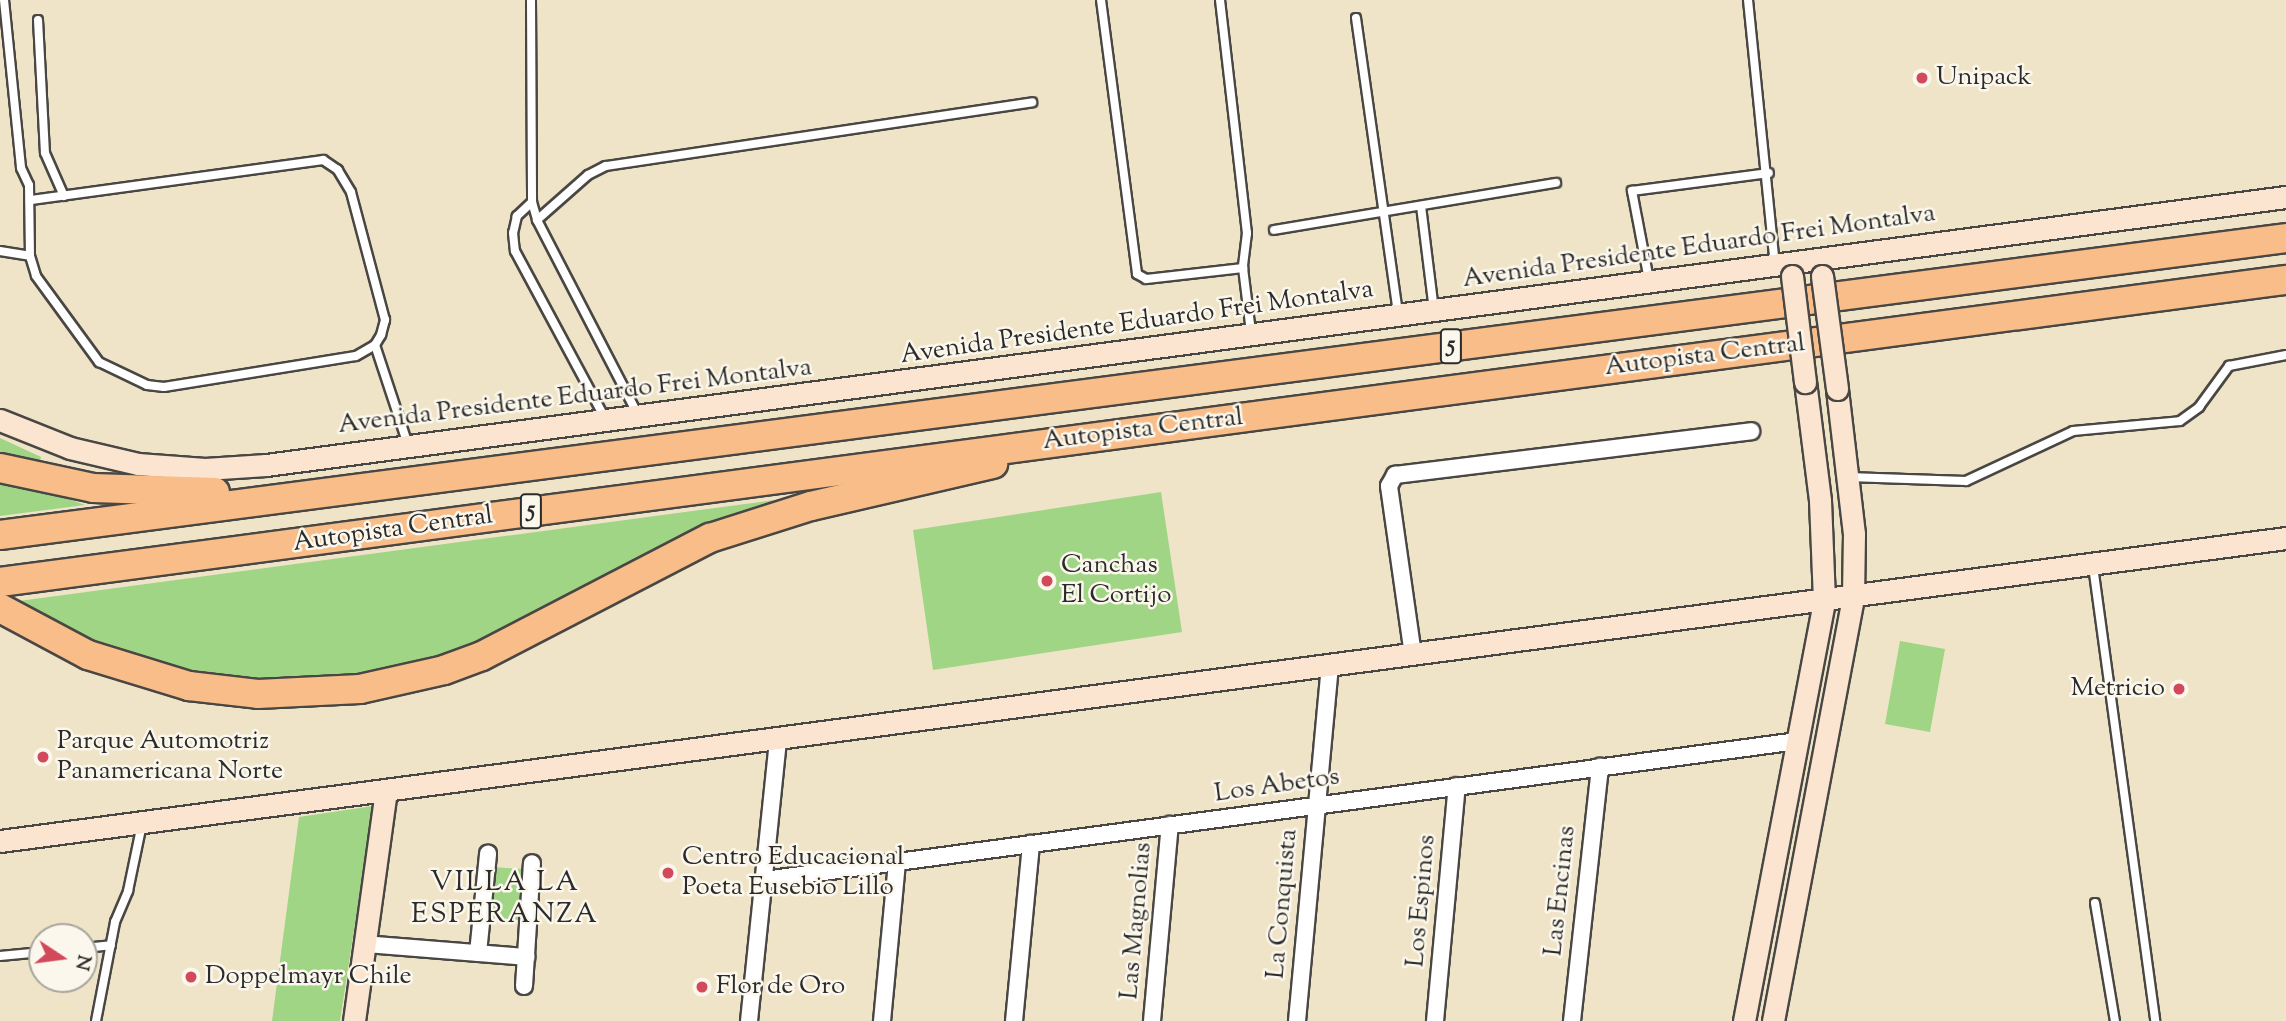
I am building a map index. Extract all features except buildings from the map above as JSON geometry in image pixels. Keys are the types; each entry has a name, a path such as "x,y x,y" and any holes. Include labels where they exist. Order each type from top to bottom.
{"highway":[{"name":"Autopista Central","path":"0,535 2286,238"},
{"name":"Autopista Central","path":"0,582 2286,280"},
{"path":"10,614 89,655 190,686 258,694 360,690 444,670 482,656 710,538 811,506 952,476 1061,441"},
{"path":"0,468 116,490 326,492"}],"main road":[{"name":"Avenida Presidente Eduardo Frei Montalva","path":"0,420 92,454 184,469 266,466 1650,283 1786,268 1821,268 2286,197"},
{"path":"1744,1021 1824,600 1820,500 1805,382 1786,268"},
{"path":"1773,1021 1853,597 1855,547 1821,268"},
{"path":"0,841 2286,538"},
{"path":"354,1021 386,791"},
{"path":"1751,984 1779,988"}],"street":[{"path":"1413,655 1389,486 1395,475 1751,431"},
{"name":"La Conquista","path":"1297,1021 1330,666"},
{"path":"749,1021 778,739"},
{"name":"Los Abetos","path":"764,880 1798,741"},
{"name":"Las Encinas","path":"1572,1021 1600,767"},
{"name":"Los Espinos","path":"1435,1021 1457,786"},
{"name":"Las Magnolias","path":"1152,1021 1170,825"},
{"path":"1014,1021 1031,844"},
{"path":"478,953 488,854"},
{"path":"882,1021 897,862"},
{"path":"524,986 532,863"},
{"path":"365,944 526,957"}],"lane":[{"path":"4,0 21,168 30,200 30,256 36,276 99,362 147,385 164,387 356,356 375,345 385,320 351,192 338,170 323,160 30,200"},
{"path":"531,0 532,202 537,220 640,418"},
{"path":"1101,0 1137,274 1146,279 1243,268"},
{"path":"1220,0 1247,233 1243,268 1252,335"},
{"path":"1748,0 1769,173 1786,268"},
{"path":"1356,18 1399,316"},
{"path":"38,20 45,153 64,196"},
{"path":"537,220 588,174 606,166 1032,102"},
{"path":"1650,283 1632,191 1769,173"},
{"path":"1274,230 1556,183"},
{"path":"532,202 517,216 513,233 515,251 606,422"},
{"path":"1421,206 1434,311"},
{"path":"0,251 30,256"},
{"path":"375,345 409,446"},
{"path":"1848,477 1966,481 2073,431 2180,421 2199,407 2229,366 2286,355"},
{"path":"2093,565 2155,1021"},
{"path":"96,1021 111,945 142,821"},
{"path":"2095,903 2115,1021"},
{"path":"98,946 111,945"},
{"path":"0,956 28,953"}],"green space":[{"path":"0,438 41,457 38,472 0,461"},
{"path":"0,483 60,496 85,505 0,516"},
{"name":"Canchas El Cortijo","path":"1161,492 1182,632 933,670 913,530"},
{"path":"782,499 685,536 493,638 381,674 266,681 198,675 77,638 19,601"},
{"path":"1900,641 1945,649 1930,732 1885,724"},
{"path":"373,806 340,1021 272,1021 299,817"},
{"path":"493,867 523,869 520,920 490,918"}],"place":[{"name":"Unipack","path":"1922,78"},
{"name":"Canchas El Cortijo","path":"1047,581"},
{"name":"Metricio","path":"2179,689"},
{"name":"Parque Automotriz Panamericana Norte","path":"43,757"},
{"name":"Centro Educacional Poeta Eusebio Lillo","path":"668,873"},
{"name":"Doppelmayr Chile","path":"191,977"},
{"name":"Flor de Oro","path":"702,987"}],"district":[{"name":"VILLA LA ESPERANZA","path":"505,899"}]}
